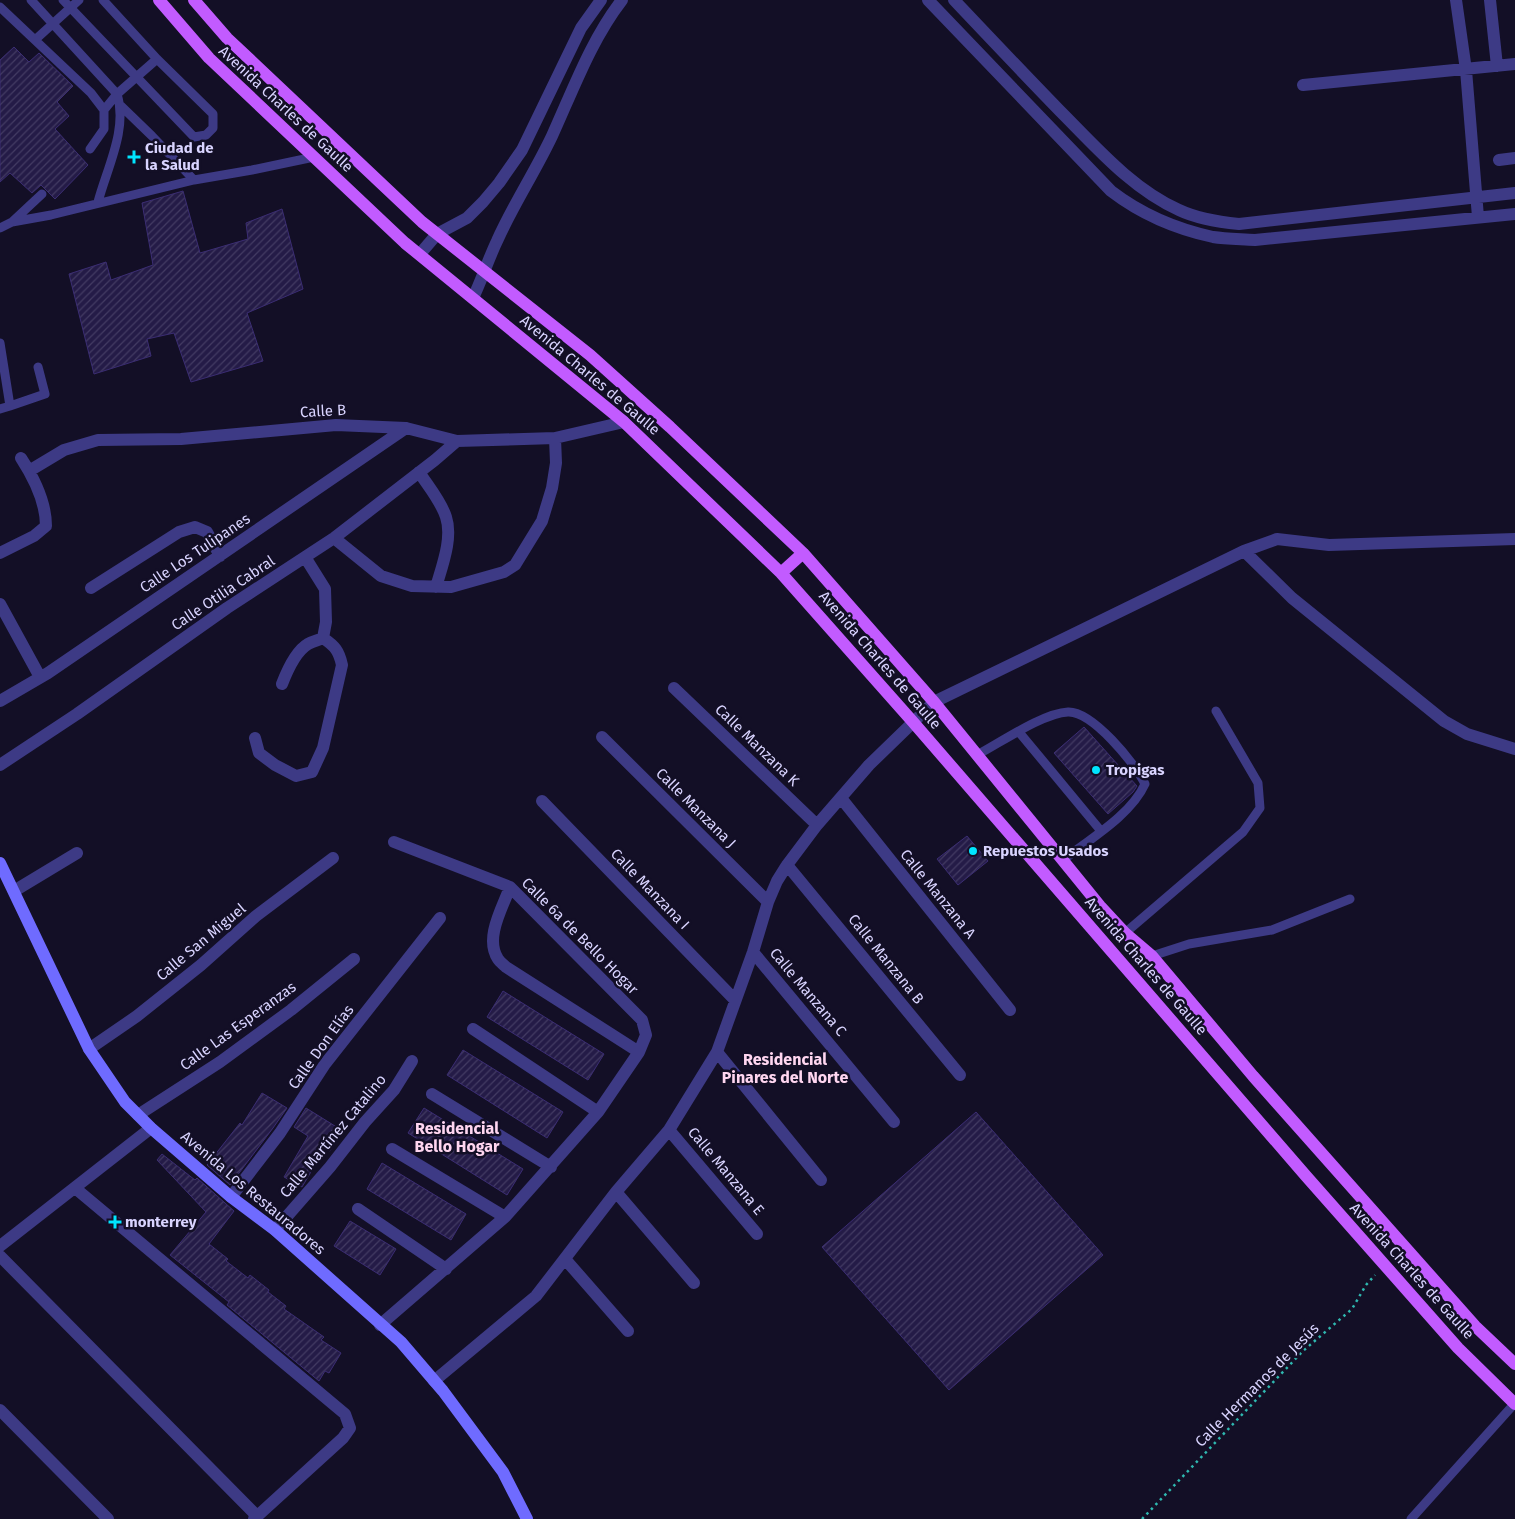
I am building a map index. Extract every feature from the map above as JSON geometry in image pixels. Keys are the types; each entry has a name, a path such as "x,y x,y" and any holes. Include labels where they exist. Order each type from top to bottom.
{"main road":[{"name":"Avenida Charles de Gaulle","path":"159,0 208,58 314,157 420,254 624,422 781,573 1458,1348 1515,1404"},
{"name":"Avenida Charles de Gaulle","path":"194,0 234,44 422,222 590,355 670,427 803,553 934,702 1062,860 1124,933 1152,956 1253,1076 1442,1290 1475,1326 1515,1364"},
{"path":"781,573 803,553"}],"street":[{"path":"420,254 437,234 466,218 499,183 522,150 581,28 601,0"},
{"path":"473,298 486,272 496,242 539,164 594,46 622,0"},
{"path":"928,0 1111,191 1130,205 1178,228 1214,237 1255,240 1515,214"},
{"path":"954,0 1092,144 1144,190 1181,211 1213,221 1239,224 1515,193"},
{"path":"1456,0 1466,70 1478,217"},
{"path":"1490,0 1497,66"},
{"path":"1303,85 1515,64"},
{"path":"1499,160 1515,158"},
{"name":"Calle B","path":"29,471 64,450 98,440 181,439 336,426 406,428 457,440 555,438 624,422"},
{"name":"Calle Los Tulipanes","path":"0,701 40,678 406,428"},
{"path":"334,538 381,576 412,586 450,587 504,572 515,565 542,521 552,488 556,463 555,438"},
{"name":"Calle Otilia Cabral","path":"0,764 77,714 227,608 334,538 457,440"},
{"path":"0,553 34,536 46,526 46,512 29,471 21,458"},
{"path":"419,472 447,518 448,533 436,587"},
{"path":"91,588 179,532 195,527 207,532 220,556"},
{"path":"434,1381 536,1296 616,1192 669,1130 717,1052 753,952 768,902 777,881 817,825 869,765 934,702 1244,551 1277,539 1329,546 1515,539"},
{"path":"1244,551 1292,598 1444,721 1467,734 1515,749"},
{"path":"305,557 325,589 326,622 324,638"},
{"path":"0,604 40,678"},
{"path":"282,684 289,667 300,651 307,644 324,638"},
{"path":"255,738 259,753 274,765 296,776 312,772 323,748 342,665 340,654 335,646 324,638"},
{"name":"Calle Manzana K","path":"674,688 817,825"},
{"name":"Calle Manzana J","path":"602,737 768,902"},
{"name":"Calle Manzana A","path":"841,798 1010,1010"},
{"name":"Calle Manzana I","path":"542,801 735,1000"},
{"name":"Calle 6a de Bello Hogar","path":"394,842 510,887 642,1020 646,1035 640,1052"},
{"path":"14,891 77,853"},
{"name":"Calle San Miguel","path":"89,1049 137,1016 201,965 256,916 332,858"},
{"name":"Avenida Los Restauradores","path":"0,863 89,1049 125,1102 151,1128 232,1197 275,1230 401,1342 434,1381 504,1472 527,1519"},
{"name":"Calle Manzana B","path":"787,865 960,1075"},
{"path":"380,1325 505,1217 598,1112 640,1052 506,967 498,959 493,947 493,934 510,887"},
{"name":"Calle Don Elías","path":"232,1197 280,1133 325,1064 440,918"},
{"name":"Calle Manzana C","path":"753,952 894,1122"},
{"name":"Calle Las Esperanzas","path":"138,1115 220,1062 292,1010 354,959"},
{"path":"472,1029 598,1112"},
{"path":"717,1052 821,1180"},
{"name":"Calle Martínez Catalino","path":"275,1230 330,1168 394,1090 412,1061"},
{"path":"432,1094 551,1167"},
{"path":"0,1246 151,1128"},
{"name":"Calle Manzana E","path":"669,1130 757,1234"},
{"path":"392,1150 505,1217"},
{"path":"0,1256 255,1518 343,1438 350,1428 345,1414 75,1188"},
{"path":"616,1192 694,1283"},
{"path":"358,1209 446,1269"},
{"path":"565,1259 628,1331"},
{"path":"0,1410 108,1519"}],"lane":[{"path":"30,0 117,94 121,106 114,152 98,202"},
{"path":"63,0 194,137 206,135 213,128 213,114 157,59 104,0"},
{"path":"36,39 79,0"},
{"path":"0,7 92,93 104,110 104,129 90,149"},
{"path":"104,110 117,94 157,59"},
{"path":"121,106 194,180"},
{"path":"12,222 52,215 98,202 194,180 314,157"},
{"path":"0,228 12,222 42,194"},
{"path":"0,343 10,406"},
{"path":"0,409 45,394 38,367"},
{"path":"1124,933 1243,832 1260,808 1258,783 1216,711"},
{"path":"977,755 1044,719 1068,712 1082,715 1112,739 1140,774 1145,784 1127,811 1062,860"},
{"path":"1019,732 1101,831"},
{"path":"1152,956 1189,944 1272,930 1350,899"},
{"path":"1411,1519 1515,1404"}],"path":[{"name":"Calle Hermanos de Jesús","path":"1142,1519 1303,1352 1352,1309 1366,1285 1384,1264"}],"building":[{"path":"14,47 29,62 39,53 73,86 57,102 69,116 55,129 88,165 55,199 41,185 32,193 10,173 0,182 0,60"},
{"path":"183,191 200,253 248,239 246,223 282,209 303,289 247,313 263,361 191,382 174,333 147,339 151,356 94,374 69,274 106,262 111,280 153,265 142,203"},
{"name":"Tropigas","path":"1084,727 1137,786 1133,792 1108,814 1054,753"},
{"path":"967,836 988,861 958,885 937,859"},
{"path":"503,991 604,1054 588,1080 487,1017"},
{"path":"463,1050 563,1112 547,1138 447,1075"},
{"path":"262,1093 287,1108 230,1185 207,1165 240,1123 242,1125"},
{"path":"306,1108 343,1131 330,1151 325,1148 302,1187 284,1177 308,1136 294,1127"},
{"path":"424,1108 523,1169 507,1195 408,1133"},
{"path":"976,1112 1103,1255 949,1390 822,1247"},
{"path":"162,1154 195,1180 197,1178 234,1211 209,1244 228,1259 226,1261 248,1278 250,1275 269,1290 268,1292 286,1306 284,1309 324,1337 321,1340 341,1353 329,1373 325,1371 319,1381 227,1305 229,1302 170,1255 206,1212 157,1160"},
{"path":"382,1163 466,1214 451,1240 367,1189"},
{"path":"350,1221 396,1249 380,1275 334,1246"}],"place":[{"name":"Ciudad de la Salud","path":"134,157"},
{"name":"Tropigas","path":"1096,770"},
{"name":"Repuestos Usados","path":"973,851"},
{"name":"monterrey","path":"115,1222"}],"district":[{"name":"Residencial Pinares del Norte","path":"785,1068"},
{"name":"Residencial Bello Hogar","path":"457,1137"}]}
